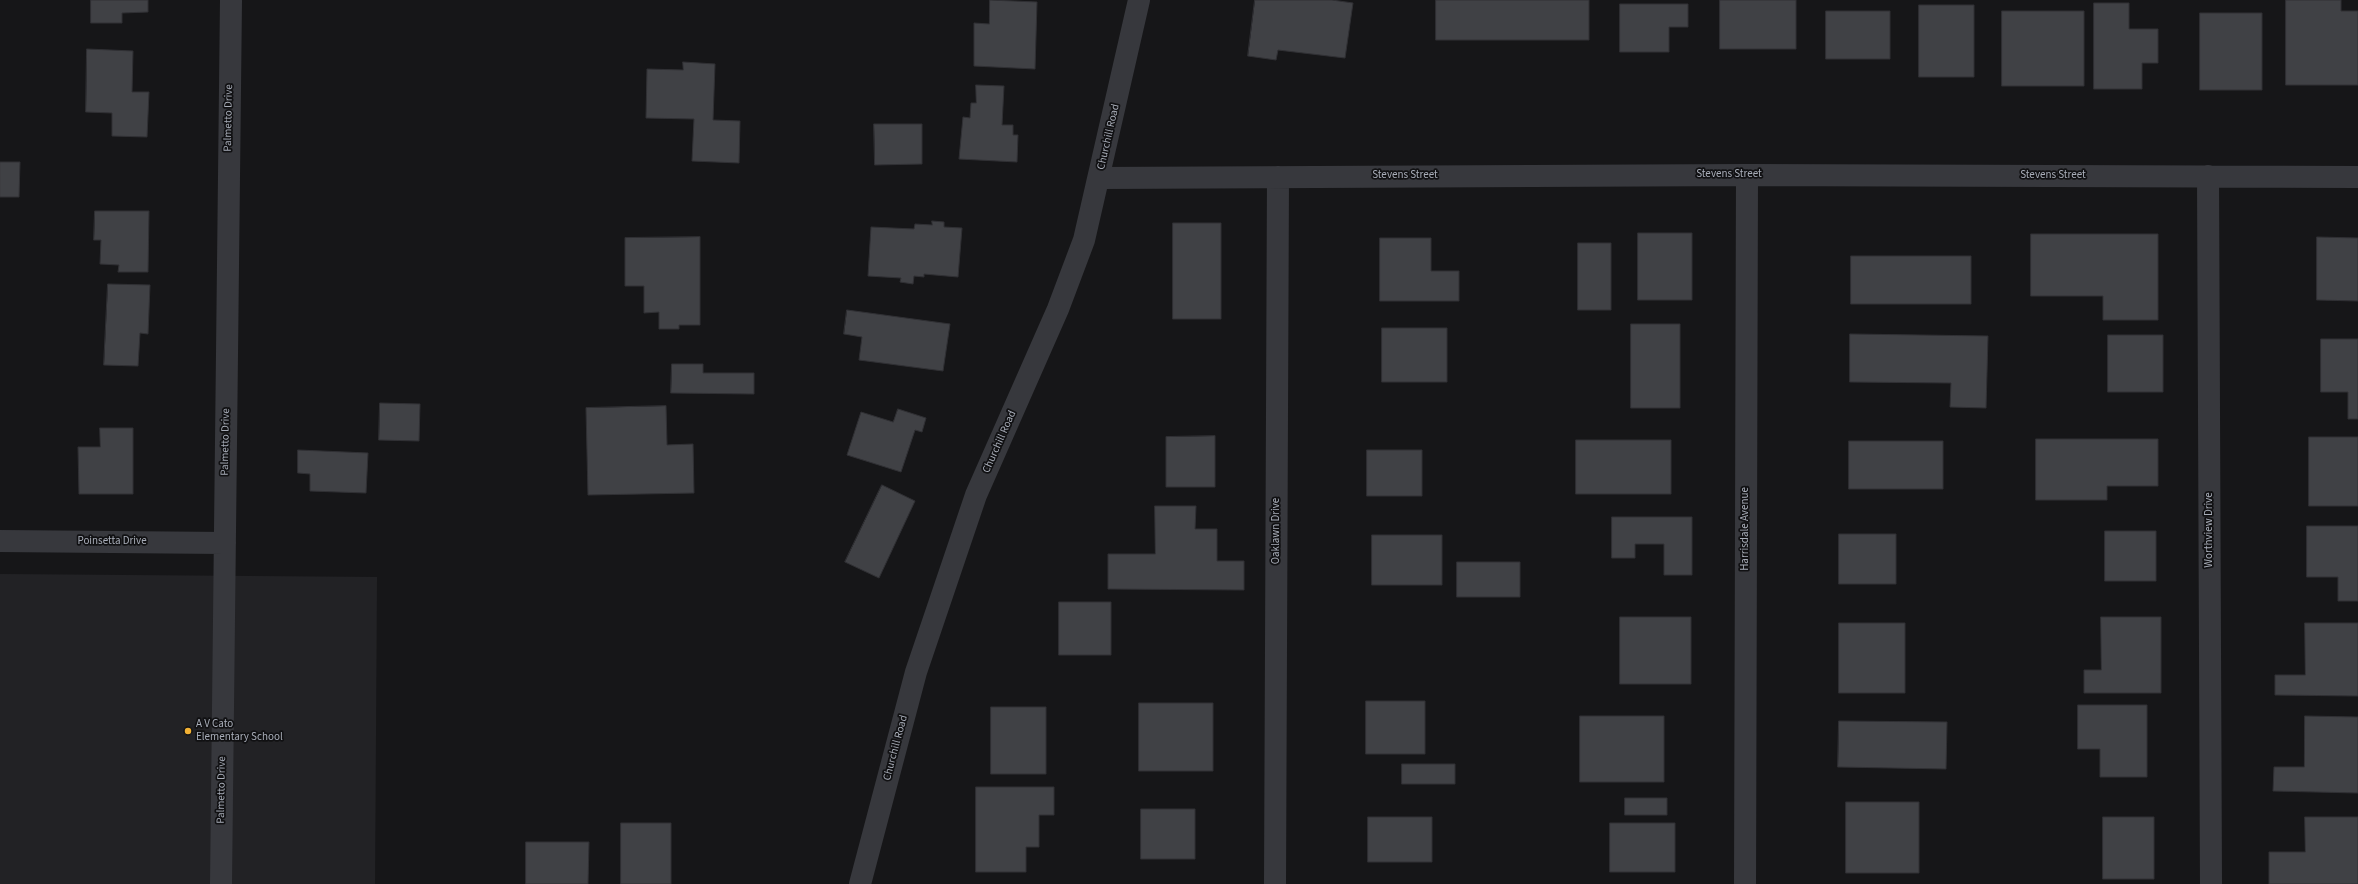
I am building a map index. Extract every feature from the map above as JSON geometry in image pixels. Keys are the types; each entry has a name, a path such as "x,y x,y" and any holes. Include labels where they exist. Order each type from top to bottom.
{"street":[{"name":"Palmetto Drive","path":"221,884 230,0"},
{"name":"Churchill Road","path":"860,884 921,657 976,495 1058,309 1084,240 1100,178 1139,0"},
{"name":"Stevens Street","path":"1100,178 1747,175 2358,177"},
{"name":"Harrisdale Avenue","path":"1745,884 1747,175"},
{"name":"Worthview Drive","path":"2208,176 2212,884"},
{"name":"Oaklawn Drive","path":"1275,884 1278,177"},
{"name":"Poinsetta Drive","path":"0,542 225,543"}],"shaded area":[{"name":"A V Cato Elementary School","path":"0,574 377,577 375,884 0,884"}],"building":[{"path":"91,0 148,0 148,12 122,13 122,23 91,23"},
{"path":"990,0 1037,2 1035,69 974,66 974,23 989,24"},
{"path":"1255,0 1332,0 1353,3 1345,58 1278,50 1276,60 1248,56"},
{"path":"1436,0 1589,0 1589,40 1436,40"},
{"path":"1720,0 1796,0 1796,49 1720,49"},
{"path":"2286,0 2341,0 2341,11 2358,11 2358,85 2286,85"},
{"path":"2094,3 2129,3 2129,29 2158,29 2158,63 2142,63 2142,89 2094,89"},
{"path":"1620,4 1688,4 1688,27 1669,27 1669,52 1620,52"},
{"path":"1919,5 1974,5 1974,77 1919,77"},
{"path":"1826,11 1890,11 1890,59 1826,59"},
{"path":"2002,11 2084,11 2084,86 2002,86"},
{"path":"2200,13 2262,13 2262,90 2200,90"},
{"path":"87,49 133,51 132,92 149,92 147,137 112,136 112,113 86,112"},
{"path":"683,62 715,64 713,120 740,121 739,163 692,161 694,119 646,118 647,69 683,70"},
{"path":"976,85 1004,86 1002,125 1013,125 1013,135 1018,135 1017,162 959,159 963,117 970,118 971,103 976,103"},
{"path":"874,124 922,124 922,164 875,165"},
{"path":"0,162 20,162 19,197 0,197"},
{"path":"95,211 149,211 148,272 118,272 119,265 100,264 101,240 94,240"},
{"path":"932,221 944,222 944,227 962,228 958,277 924,274 924,277 914,276 913,284 900,282 901,278 868,276 871,227 914,229 915,224 932,225"},
{"path":"1173,223 1221,223 1221,319 1173,319"},
{"path":"1638,233 1692,233 1692,300 1638,300"},
{"path":"2031,234 2158,234 2158,320 2103,320 2103,296 2031,296"},
{"path":"700,237 700,325 679,325 679,329 659,329 659,312 644,313 644,286 625,286 625,238"},
{"path":"2317,237 2358,238 2358,301 2317,300"},
{"path":"1380,238 1431,238 1431,271 1459,271 1459,301 1380,301"},
{"path":"1578,243 1611,243 1611,310 1578,310"},
{"path":"1851,256 1971,256 1971,304 1851,304"},
{"path":"108,284 150,285 148,334 140,333 138,366 104,365"},
{"path":"847,310 950,324 943,371 859,360 862,337 844,334"},
{"path":"1631,324 1680,324 1680,408 1631,408"},
{"path":"1382,328 1447,328 1447,382 1382,382"},
{"path":"1850,334 1988,336 1986,408 1950,407 1951,383 1850,382"},
{"path":"2108,335 2163,335 2163,392 2108,392"},
{"path":"2321,339 2358,339 2358,419 2348,419 2348,392 2321,392"},
{"path":"672,364 703,364 703,373 754,373 754,394 671,393"},
{"path":"380,403 420,404 419,441 379,440"},
{"path":"666,406 667,445 693,444 694,493 588,495 586,408"},
{"path":"898,409 926,418 922,432 915,430 901,472 847,455 861,412 893,422"},
{"path":"100,428 133,428 133,494 79,494 78,447 100,447"},
{"path":"1215,436 1215,487 1166,487 1166,437"},
{"path":"2309,437 2358,437 2358,506 2309,506"},
{"path":"2036,439 2158,439 2158,486 2107,486 2107,500 2036,500"},
{"path":"1576,440 1671,440 1671,494 1576,494"},
{"path":"1849,441 1943,441 1943,489 1849,489"},
{"path":"298,450 368,453 366,493 310,491 310,474 298,473"},
{"path":"1367,450 1422,450 1422,496 1367,496"},
{"path":"882,485 915,501 879,578 845,562"},
{"path":"1155,506 1196,506 1195,529 1217,529 1217,561 1244,561 1244,590 1108,589 1108,554 1155,554"},
{"path":"1612,517 1692,517 1692,575 1664,575 1664,544 1635,544 1635,558 1612,558"},
{"path":"2307,526 2358,526 2358,601 2338,601 2338,577 2307,577"},
{"path":"2105,531 2156,531 2156,581 2105,581"},
{"path":"1839,534 1896,534 1896,584 1839,584"},
{"path":"1372,535 1442,535 1442,585 1372,585"},
{"path":"1457,562 1520,562 1520,597 1457,597"},
{"path":"1059,602 1111,602 1111,655 1059,655"},
{"path":"1620,617 1691,617 1691,684 1620,684"},
{"path":"2101,617 2161,617 2161,693 2084,693 2084,670 2101,670"},
{"path":"1839,623 1905,623 1905,693 1839,693"},
{"path":"2305,623 2358,623 2358,696 2275,695 2275,675 2305,675"},
{"path":"1366,701 1425,701 1425,754 1366,754"},
{"path":"1139,703 1213,703 1213,771 1139,771"},
{"path":"2078,705 2147,705 2147,777 2100,777 2100,749 2078,749"},
{"path":"991,707 1046,707 1046,774 991,774"},
{"path":"1580,716 1664,716 1664,782 1580,782"},
{"path":"2305,716 2358,717 2358,793 2273,791 2274,767 2304,767"},
{"path":"1839,721 1947,722 1946,769 1838,767"},
{"path":"1402,764 1455,764 1455,784 1402,784"},
{"path":"976,787 1054,787 1054,815 1039,815 1039,847 1026,847 1026,872 976,872"},
{"path":"1625,798 1667,798 1667,815 1625,815"},
{"path":"1846,802 1919,802 1919,873 1846,873"},
{"path":"1141,809 1195,809 1195,859 1141,859"},
{"path":"1368,817 1432,817 1432,862 1368,862"},
{"path":"2103,817 2154,817 2154,879 2103,879"},
{"path":"2305,817 2358,817 2358,884 2269,884 2269,852 2305,852"},
{"path":"621,823 671,823 671,884 621,884"},
{"path":"1610,823 1675,823 1675,872 1610,872"},
{"path":"526,842 589,842 588,884 526,884"}],"place":[{"name":"A V Cato Elementary School","path":"188,731"}]}
